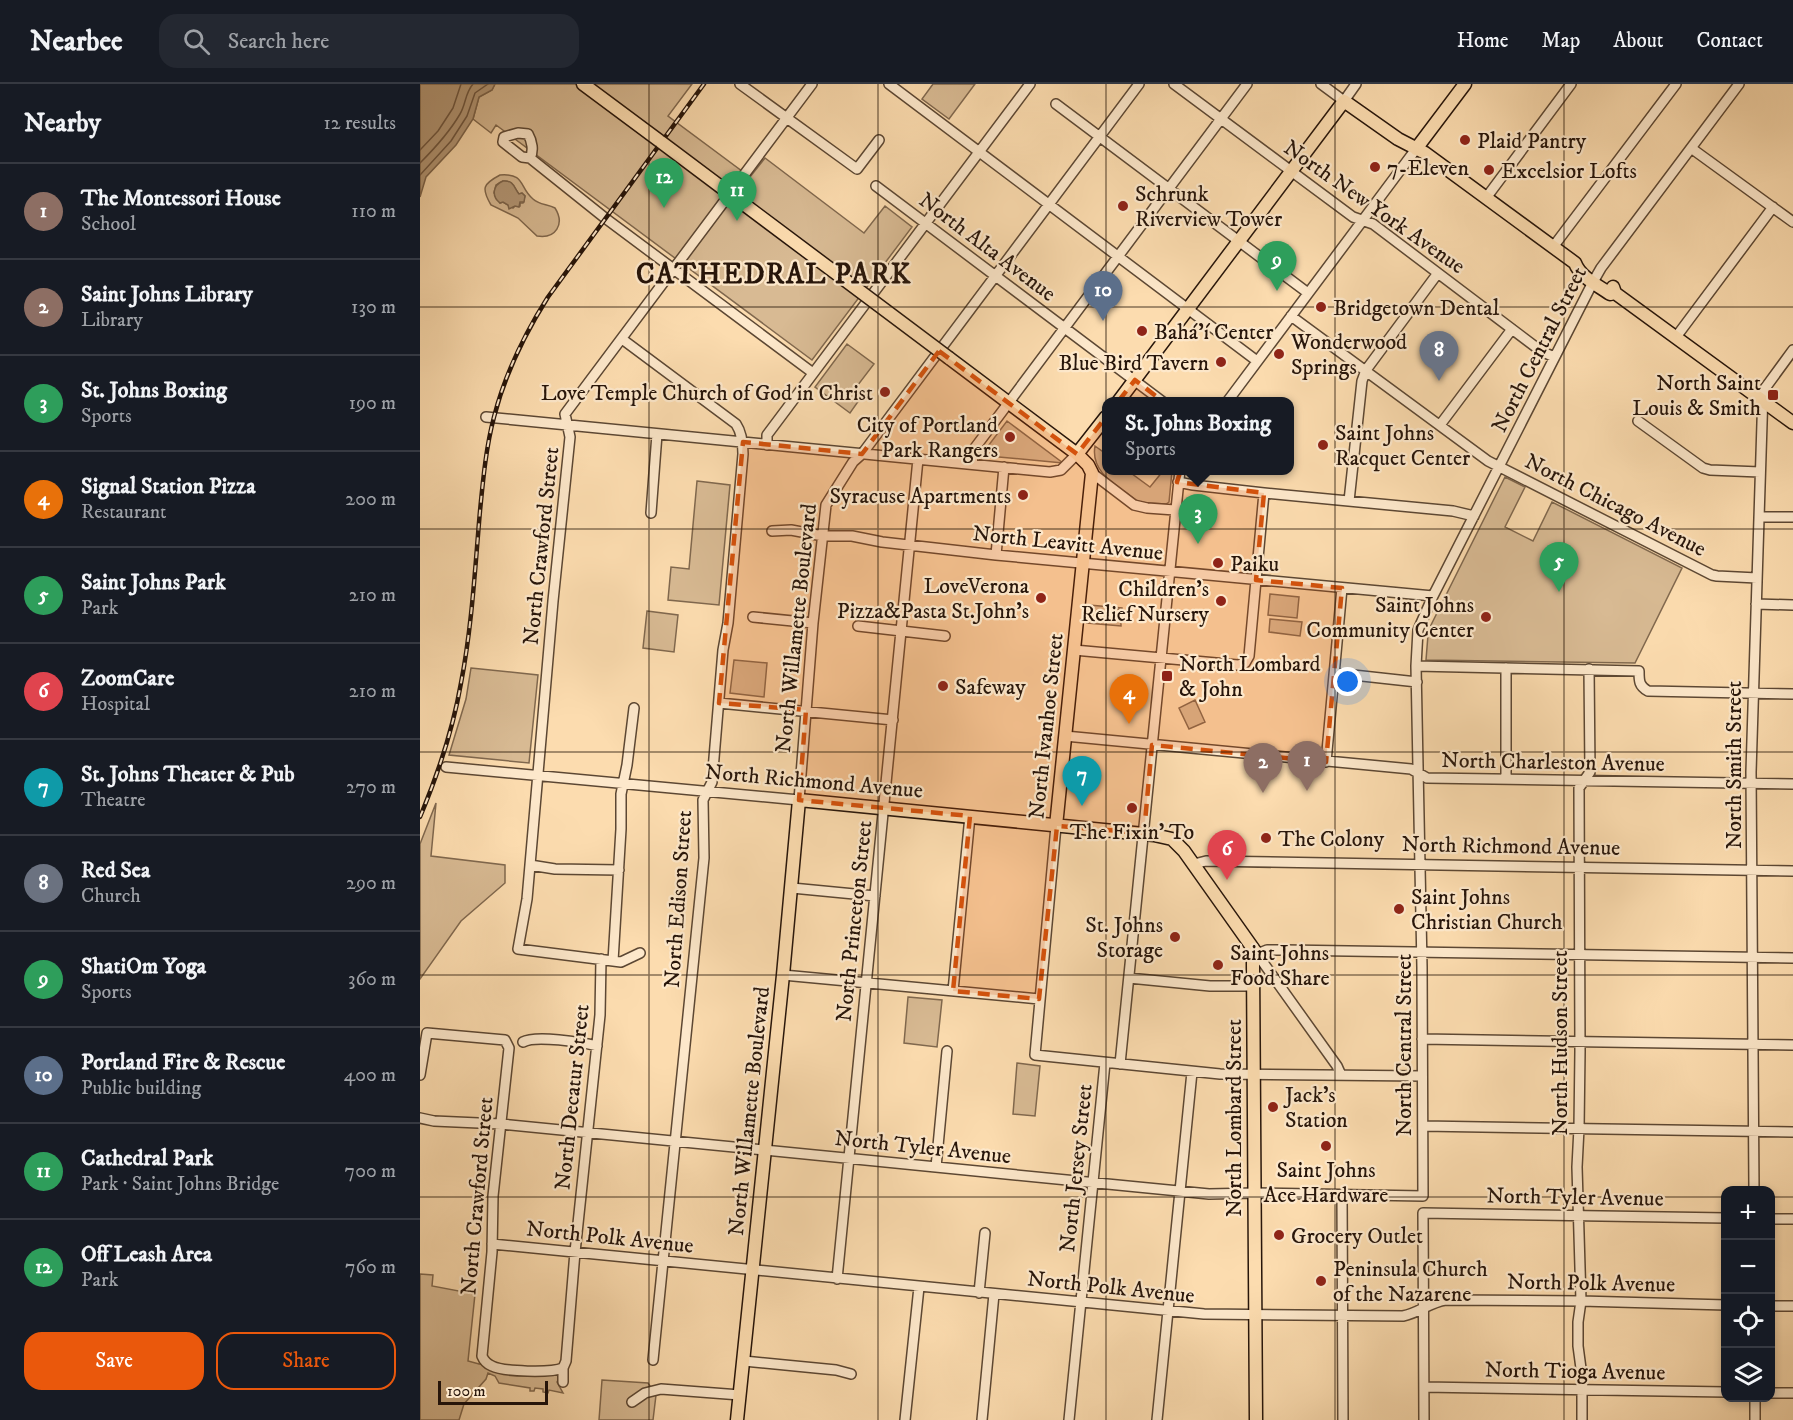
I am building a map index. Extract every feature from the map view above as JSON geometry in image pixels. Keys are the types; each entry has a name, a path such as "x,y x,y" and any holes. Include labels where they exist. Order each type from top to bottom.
{"main road":[{"path":"583,84 1077,454 1088,465 1092,473"},
{"path":"1416,149 1465,84"},
{"path":"1122,397 1344,100 1398,139 1425,153 1575,263 1581,263 1595,278 1614,288 1615,293 1793,423"},
{"path":"1077,454 1102,423"},
{"name":"North Ivanhoe Street","path":"1056,826 1092,473"},
{"name":"North Richmond Avenue","path":"799,800 1144,833 1168,837 1176,842 1194,864"},
{"name":"North Willamette Boulevard","path":"737,1420 799,800"},
{"path":"1194,864 1257,954"},
{"name":"North Lombard Street","path":"1256,1420 1253,963 1257,954"}],"street":[{"path":"740,84 857,169 879,140"},
{"name":"North Crawford Street","path":"601,959 518,949 527,898 570,437 565,414 812,84"},
{"path":"888,84 1186,310 1257,361"},
{"path":"767,445 767,435 1030,84"},
{"name":"North Willamette Boulevard","path":"799,800 813,623 827,502 853,462 862,454 1139,84"},
{"name":"North New York Avenue","path":"1174,84 1353,217 1373,224 1541,351 1554,357"},
{"path":"972,464 974,449 1247,84"},
{"path":"1322,84 1344,100 1356,84"},
{"path":"1486,198 1571,84"},
{"path":"1553,247 1676,84"},
{"name":"North Central Street","path":"1423,1196 1422,952 1416,666 1418,630 1432,596 1595,278 1739,84"},
{"path":"1056,104 1308,293"},
{"path":"1691,148 1793,222"},
{"path":"1231,397 1416,149"},
{"path":"530,158 673,269 813,373"},
{"name":"North Alta Avenue","path":"876,186 1157,397"},
{"path":"1676,338 1773,207"},
{"path":"1349,501 1362,381 1366,370 1438,273"},
{"name":"North Chicago Avenue","path":"1291,316 1488,461 1712,575 1756,578"},
{"path":"1440,425 1512,329"},
{"path":"622,339 736,424 743,442"},
{"name":"North Smith Street","path":"1754,1186 1751,784 1763,391 1793,350"},
{"path":"486,417 1055,472 1066,466 1077,454"},
{"path":"1638,421 1703,468 1760,472"},
{"path":"651,513 657,434"},
{"name":"North Edison Street","path":"653,1360 704,858 703,800 712,782 743,442"},
{"name":"North Princeton Street","path":"837,1279 918,459"},
{"path":"996,555 1004,467"},
{"path":"1092,473 1134,505 1175,510"},
{"path":"1144,833 1179,475"},
{"path":"1178,482 1264,493 1453,511 1474,516"},
{"path":"1074,650 1238,665 1245,663 1249,656 1264,493"},
{"path":"1759,517 1793,517"},
{"name":"North Leavitt Avenue","path":"772,531 791,530 823,536 852,536 882,542 996,555 1432,596"},
{"path":"1326,762 1341,588"},
{"path":"1756,604 1793,605"},
{"path":"753,617 813,623"},
{"path":"858,626 945,636"},
{"path":"1416,666 1639,671 1639,682 1642,688 1648,691 1793,694"},
{"path":"1506,668 1506,779"},
{"name":"North Hudson Street","path":"1582,1420 1582,1376 1578,1346 1581,1301 1577,1167 1580,1042 1579,788 1590,772 1589,669"},
{"path":"1335,673 1417,682"},
{"path":"720,703 893,720"},
{"path":"613,961 621,794 634,708"},
{"name":"North Charleston Avenue","path":"1065,736 1411,769 1427,778 1793,784"},
{"name":"North Richmond Avenue","path":"446,767 799,800"},
{"path":"952,991 970,816"},
{"name":"North Ivanhoe Street","path":"1056,826 1035,1055 1105,1063"},
{"name":"North Jersey Street","path":"1120,1064 1144,833"},
{"name":"North Richmond Avenue","path":"1194,864 1206,861 1793,871"},
{"path":"530,865 555,869 619,870"},
{"path":"792,888 875,896"},
{"path":"1341,1075 1337,1066 1257,954 1267,950 1793,958"},
{"path":"601,959 621,962 640,953"},
{"name":"North Decatur Street","path":"563,1382 600,1015 601,959"},
{"path":"783,975 1039,999"},
{"path":"1129,978 1210,986 1254,987"},
{"name":"North Crawford Street","path":"420,1075 428,1033 504,1040 509,1052 493,1196 492,1244 482,1356 488,1365 498,1368 549,1371 563,1368"},
{"path":"523,1042 527,1039 536,1039 597,1046"},
{"path":"1422,1039 1793,1045"},
{"path":"936,1167 947,1051"},
{"path":"1105,1063 1192,1072 1422,1076"},
{"name":"North Jersey Street","path":"1069,1420 1105,1063"},
{"path":"1157,1420 1192,1072"},
{"name":"North Tyler Avenue","path":"420,1118 434,1121 588,1132 1209,1194 1423,1196"},
{"path":"1423,1126 1793,1132"},
{"path":"1342,1195 1343,1420"},
{"name":"North Tyler Avenue","path":"1424,1307 1423,1213 1721,1218"},
{"path":"1775,1219 1793,1219"},
{"path":"980,1293 986,1233"},
{"name":"North Polk Avenue","path":"492,1244 1214,1315 1403,1316 1414,1314 1434,1301 1446,1299 1721,1305"},
{"path":"905,1420 919,1287"},
{"path":"982,1420 994,1294"},
{"path":"1775,1306 1793,1306"},
{"path":"1424,1307 1424,1420"},
{"path":"744,1361 836,1370 851,1374"},
{"name":"North Tioga Avenue","path":"1424,1387 1721,1392"},
{"path":"632,1402 645,1393 661,1389 740,1395"},
{"path":"1775,1393 1793,1393"},
{"path":"1755,1402 1755,1420"}],"highlighted area":[{"path":"939,351 1077,454 1135,380 1204,433 1184,460 1177,482 1264,493 1256,580 1342,588 1326,762 1152,745 1144,833 1057,826 1039,999 953,991 970,816 799,800 806,710 719,703 743,442 862,454"}],"shaded area":[{"name":"CATHEDRAL PARK","path":"495,84 692,84 668,116 750,177 765,158 864,233 885,206 912,227 812,360 496,125 491,133 473,119 479,97 492,90"},
{"path":"933,84 975,84 949,119 922,99"},
{"path":"500,175 514,176 535,201 555,208 559,225 554,233 537,236 518,218 491,205 485,187","holes":["507,181 519,194 522,193 525,196 520,206 513,208 503,202 500,203 494,193 496,185"]},
{"path":"847,344 874,364 854,390 862,396 850,413 815,387"},
{"path":"1007,421 1063,463 988,456 985,450"},
{"path":"1095,446 1102,451 1102,473 1096,461"},
{"path":"1104,475 1134,475 1150,487 1160,475 1172,475 1169,502 1166,504 1139,501"},
{"path":"1505,477 1525,487 1505,527 1533,541 1552,502 1682,568 1635,663 1426,660 1431,625"},
{"path":"697,481 730,485 719,605 668,600 671,567 689,569"},
{"path":"1270,594 1299,597 1297,618 1268,615"},
{"path":"1089,605 1122,608 1122,610 1116,609 1115,617 1121,618 1121,626 1087,623"},
{"path":"647,611 678,615 674,652 643,648"},
{"path":"1270,619 1302,622 1300,636 1269,632"},
{"path":"734,660 767,663 764,697 730,693"},
{"path":"471,668 538,675 529,763 449,755 466,699"},
{"path":"1195,700 1205,722 1189,729 1179,708"},
{"path":"436,803 431,856 505,865 505,883 461,921 420,979 420,844"},
{"path":"908,997 942,1000 937,1047 904,1043"},
{"path":"1017,1063 1040,1066 1035,1116 1013,1114"},
{"path":"420,1274 433,1275 432,1286 475,1294 468,1361 559,1373 561,1375 557,1382 563,1393 549,1390 548,1393 543,1392 543,1389 535,1388 534,1391 530,1391 530,1388 499,1383 495,1376 488,1373 486,1379 464,1404 459,1420 420,1420"},
{"path":"602,1380 648,1383 656,1395 653,1420 599,1420"}],"water":[{"path":"420,84 495,84 492,90 479,97 473,119 456,145 426,177 420,197"},
{"path":"503,181 512,183 519,194 522,193 525,196 524,202 520,202 519,207 509,209 508,205 500,203 495,197 495,188"}],"railway":[{"path":"420,817 444,751 458,700 471,619 487,452 498,401 510,370 523,340 548,297 704,84"}],"place":[{"name":"Plaid Pantry","path":"1465,140"},
{"name":"7-Eleven","path":"1375,167"},
{"name":"Excelsior Lofts","path":"1489,170"},
{"name":"Schrunk Riverview Tower","path":"1123,206"},
{"name":"Off Leash Area","path":"664,208"},
{"name":"Cathedral Park","path":"737,221"},
{"name":"ShatiOm Yoga","path":"1277,291"},
{"name":"Bridgetown Dental","path":"1321,307"},
{"name":"Portland Fire & Rescue","path":"1103,321"},
{"name":"Bahá’í Center","path":"1142,331"},
{"name":"Wonderwood Springs","path":"1279,354"},
{"name":"Blue Bird Tavern","path":"1221,362"},
{"name":"Red Sea","path":"1439,381"},
{"name":"Love Temple Church of God in Christ","path":"885,392"},
{"name":"North Saint Louis & Smith","path":"1773,395"},
{"name":"City of Portland Park Rangers","path":"1010,437"},
{"name":"Saint Johns Racquet Center","path":"1323,445"},
{"name":"Syracuse Apartments","path":"1023,495"},
{"name":"St. Johns Boxing","path":"1198,544"},
{"name":"Paiku","path":"1218,563"},
{"name":"Saint Johns Park","path":"1559,592"},
{"name":"LoveVerona Pizza&Pasta St.John’s","path":"1041,598"},
{"name":"Children's Relief Nursery","path":"1221,601"},
{"name":"Saint Johns Community Center","path":"1486,617"},
{"name":"North Lombard & John","path":"1167,676"},
{"name":"Safeway","path":"943,686"},
{"name":"Signal Station Pizza","path":"1129,724"},
{"name":"The Montessori House","path":"1307,791"},
{"name":"Saint Johns Library","path":"1263,793"},
{"name":"St. Johns Theater & Pub","path":"1082,806"},
{"name":"The Fixin' To","path":"1132,808"},
{"name":"The Colony","path":"1266,838"},
{"name":"ZoomCare","path":"1227,880"},
{"name":"Saint Johns Christian Church","path":"1399,909"},
{"name":"St. Johns Storage","path":"1175,937"},
{"name":"Saint Johns Food Share","path":"1218,965"},
{"name":"Jack's Station","path":"1273,1107"},
{"name":"Saint Johns Ace Hardware","path":"1326,1146"},
{"name":"Grocery Outlet","path":"1279,1235"},
{"name":"Peninsula Church of the Nazarene","path":"1321,1281"}],"district":[{"name":"CATHEDRAL PARK","path":"774,273"}]}
